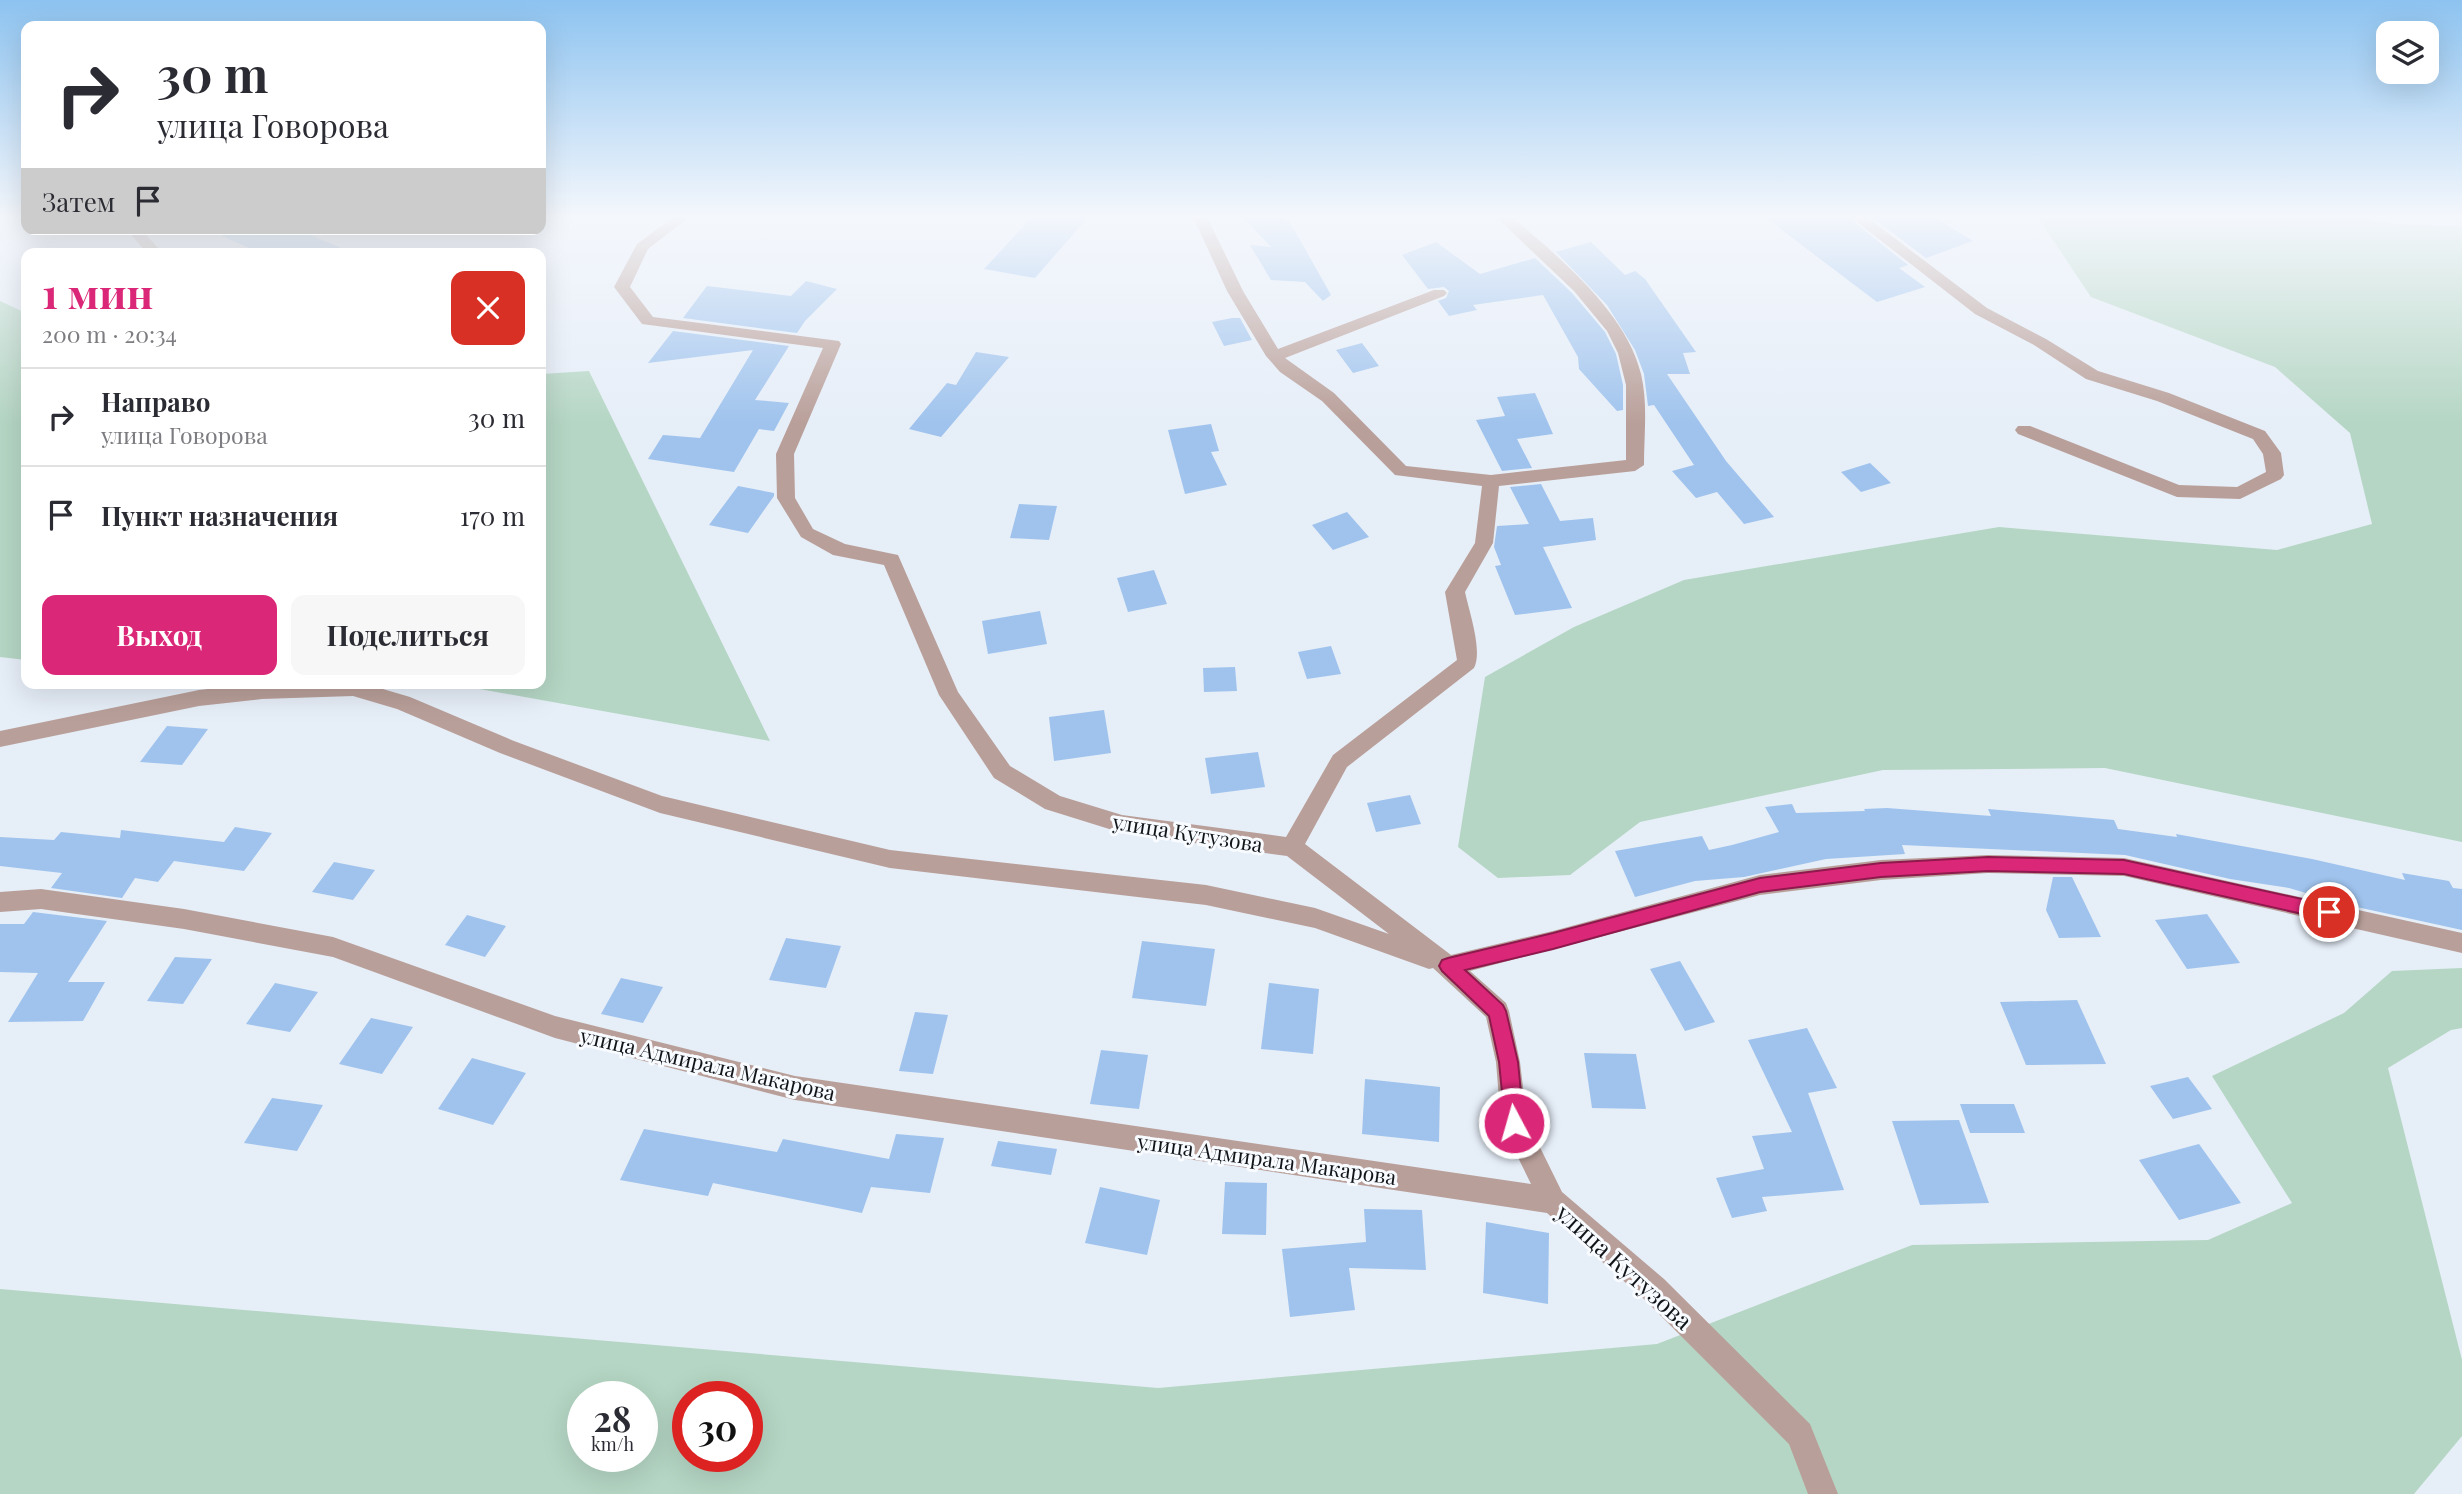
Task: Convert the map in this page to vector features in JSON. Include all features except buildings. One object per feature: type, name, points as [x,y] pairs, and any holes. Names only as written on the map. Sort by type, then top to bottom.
[{"type":"street","name":"улица Кутузова","points":[[623,285],[622,287],[648,321],[833,344],[785,454],[786,498],[807,533],[840,550],[891,561],[949,695],[1002,772],[1053,803],[1122,824],[1292,848],[1448,966],[1497,1011],[1508,1062],[1514,1123],[1553,1201],[1654,1289],[1800,1434],[1822,1494]]},
{"type":"street","points":[[1232,285],[1274,356],[1286,368],[1328,397],[1401,471],[1491,481],[1635,466],[1633,374],[1622,340],[1576,285]]},
{"type":"street","points":[[1947,285],[1981,311],[2040,342],[2092,375],[2162,397],[2259,435],[2272,453],[2274,475],[2240,493],[2177,491],[2024,430]]},
{"type":"street","points":[[1274,356],[1439,293]]},
{"type":"street","name":"улица Кутузова","points":[[1292,848],[1340,761],[1467,663],[1468,652],[1455,592],[1484,543],[1491,481]]},
{"type":"street","points":[[0,739],[199,698],[262,691],[323,689]]},
{"type":"street","points":[[356,689],[403,703],[507,747],[660,804],[890,859],[1206,895],[1315,918],[1448,966],[1553,941],[1760,885],[1881,870],[1988,864],[2124,867],[2462,943]]},
{"type":"street","name":"улица Адмирала Макарова","points":[[0,902],[41,899],[184,919],[332,947],[555,1027],[795,1088],[1553,1201]]},
{"type":"green space","points":[[2083,285],[2462,285],[2462,842],[2105,768],[1883,770],[1640,822],[1570,875],[1498,878],[1458,847],[1485,677],[1574,627],[1684,580],[1999,527],[2277,550],[2372,524],[2350,433],[2275,367],[2091,297]]},
{"type":"green space","points":[[0,301],[21,311],[21,659],[0,657]]},
{"type":"green space","points":[[589,371],[770,741],[480,689],[546,689],[546,374]]},
{"type":"green space","points":[[2462,968],[2462,1028],[2451,1030],[2388,1068],[2462,1360],[2462,1436],[2414,1494],[0,1494],[0,1289],[1158,1388],[1657,1344],[1912,1245],[2208,1240],[2292,1203],[2212,1076],[2344,1013],[2392,971]]},
{"type":"route","points":[[1514,1123],[1508,1062],[1497,1011],[1448,966],[1553,941],[1760,885],[1881,870],[1988,864],[2124,867],[2329,912]]}]
